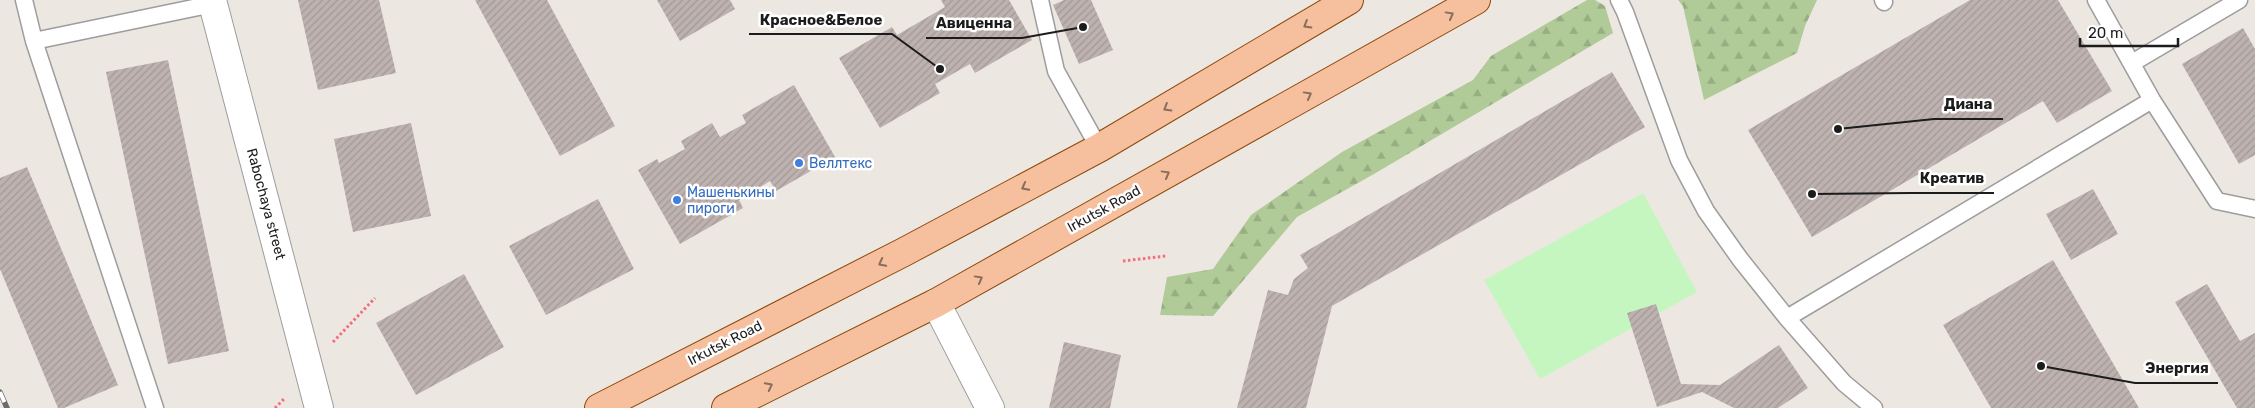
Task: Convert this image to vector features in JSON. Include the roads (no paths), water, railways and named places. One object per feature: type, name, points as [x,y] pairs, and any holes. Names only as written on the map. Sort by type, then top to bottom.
[{"type":"main road","name":"Irkutsk Road","points":[[599,408],[904,252],[1099,148],[1349,0]]},
{"type":"main road","name":"Irkutsk Road","points":[[726,408],[936,303],[1476,0]]},
{"type":"street","name":"Rabochaya street","points":[[213,2],[319,408]]},
{"type":"street","points":[[936,303],[990,408]]},
{"type":"lane","points":[[24,0],[34,41],[155,408]]},
{"type":"lane","points":[[1040,0],[1056,71],[1099,148]]},
{"type":"lane","points":[[1619,0],[1679,160],[1706,210],[1740,259],[1787,318],[1844,383],[1874,408]]},
{"type":"lane","points":[[2096,0],[2152,100],[2217,201],[2255,208]]},
{"type":"lane","points":[[2132,63],[2239,0]]},
{"type":"lane","points":[[34,41],[213,2]]},
{"type":"lane","points":[[1787,318],[2152,100]]},
{"type":"railway","points":[[0,392],[7,408]]},
{"type":"place","name":"Авиценна","points":[[1083,27]]},
{"type":"place","name":"Красное&Белое","points":[[940,69]]},
{"type":"place","name":"Диана","points":[[1838,129]]},
{"type":"place","name":"Веллтекс","points":[[799,163]]},
{"type":"place","name":"Креатив","points":[[1812,194]]},
{"type":"place","name":"Машенькины пироги","points":[[677,200]]},
{"type":"place","name":"Энергия","points":[[2041,366]]}]
